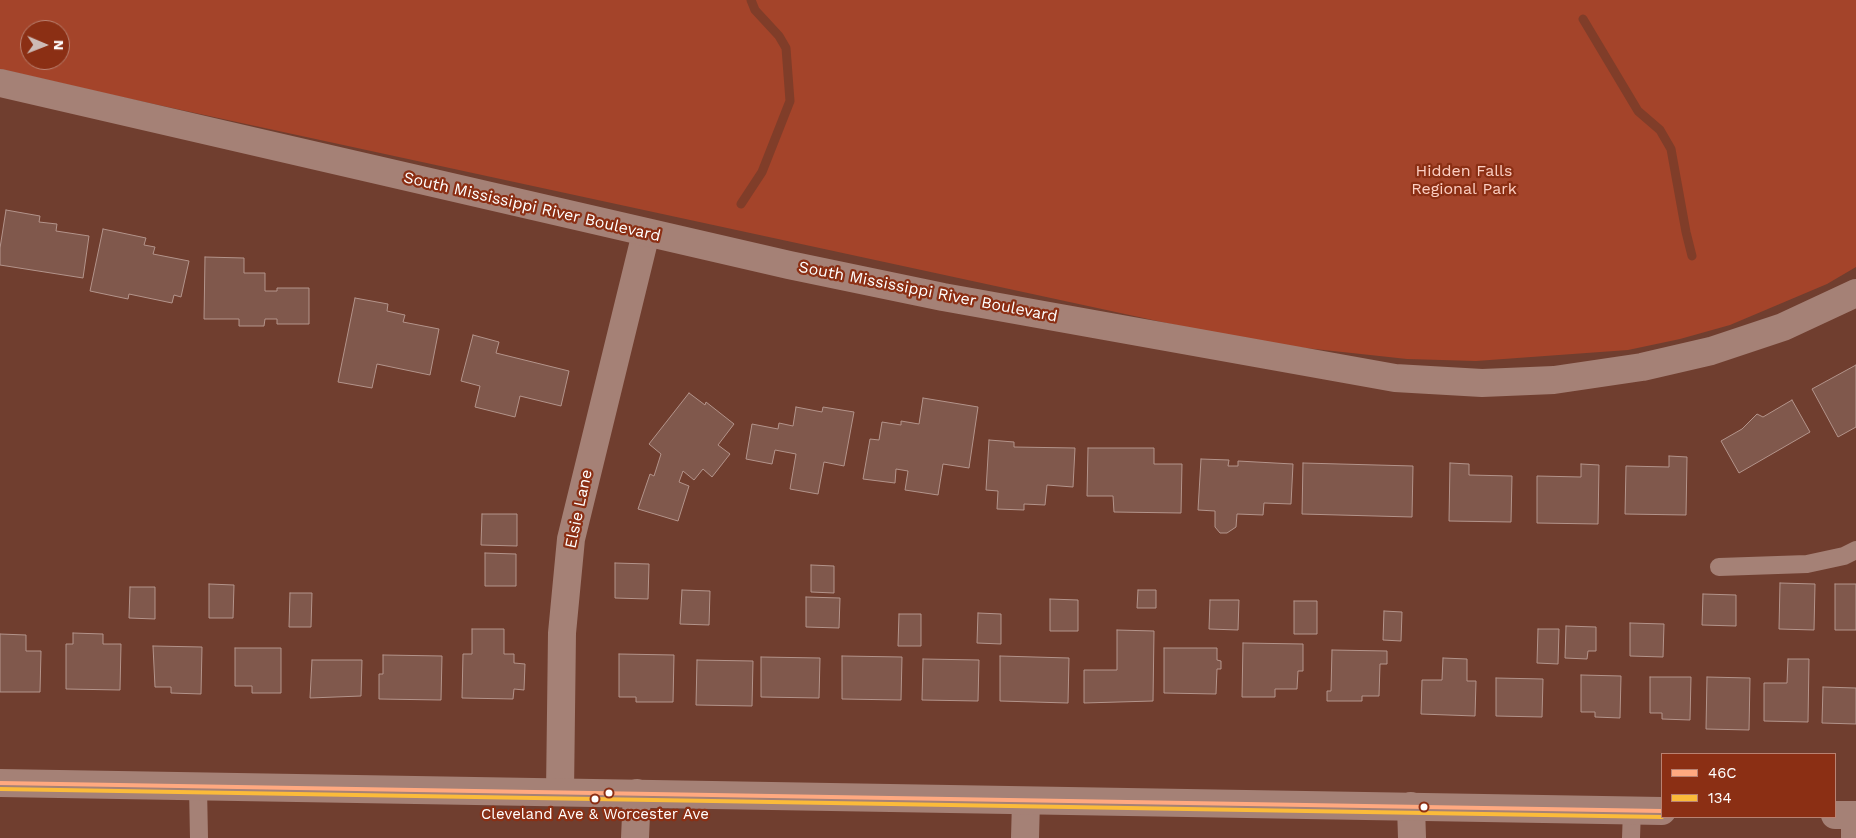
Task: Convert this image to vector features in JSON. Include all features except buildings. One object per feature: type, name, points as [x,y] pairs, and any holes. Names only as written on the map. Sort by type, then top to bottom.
[{"type":"street","name":"South Mississippi River Boulevard","points":[[0,83],[646,233],[943,297],[1395,378],[1482,383],[1554,380],[1642,367],[1711,351],[1783,327],[1856,293]]},
{"type":"street","name":"Elsie Lane","points":[[560,792],[562,633],[571,539],[646,233]]},
{"type":"street","points":[[0,783],[1661,811]]},
{"type":"street","points":[[635,838],[637,794]]},
{"type":"street","points":[[1025,838],[1026,801]]},
{"type":"street","points":[[1411,806],[1412,838]]},
{"type":"lane","points":[[1719,567],[1806,564],[1844,556],[1856,550]]},
{"type":"lane","points":[[198,786],[199,838]]},
{"type":"lane","points":[[1631,838],[1632,810]]},
{"type":"green space","name":"Hidden Falls Regional Park","points":[[0,0],[1856,0],[1856,267],[1827,284],[1730,325],[1680,339],[1628,350],[1476,361],[1407,359],[1259,343],[112,95],[0,69]]},
{"type":"waterway","points":[[741,204],[762,172],[790,101],[786,48],[779,36],[755,10],[751,0]]},
{"type":"waterway","points":[[1583,19],[1638,111],[1660,130],[1671,149],[1692,256]]},
{"type":"transit line","name":"46C","points":[[0,783],[1661,811]]},
{"type":"transit line","name":"134","points":[[0,789],[1661,817]]},
{"type":"place","name":"Cleveland Ave & Worcester Ave","points":[[595,799]]}]
